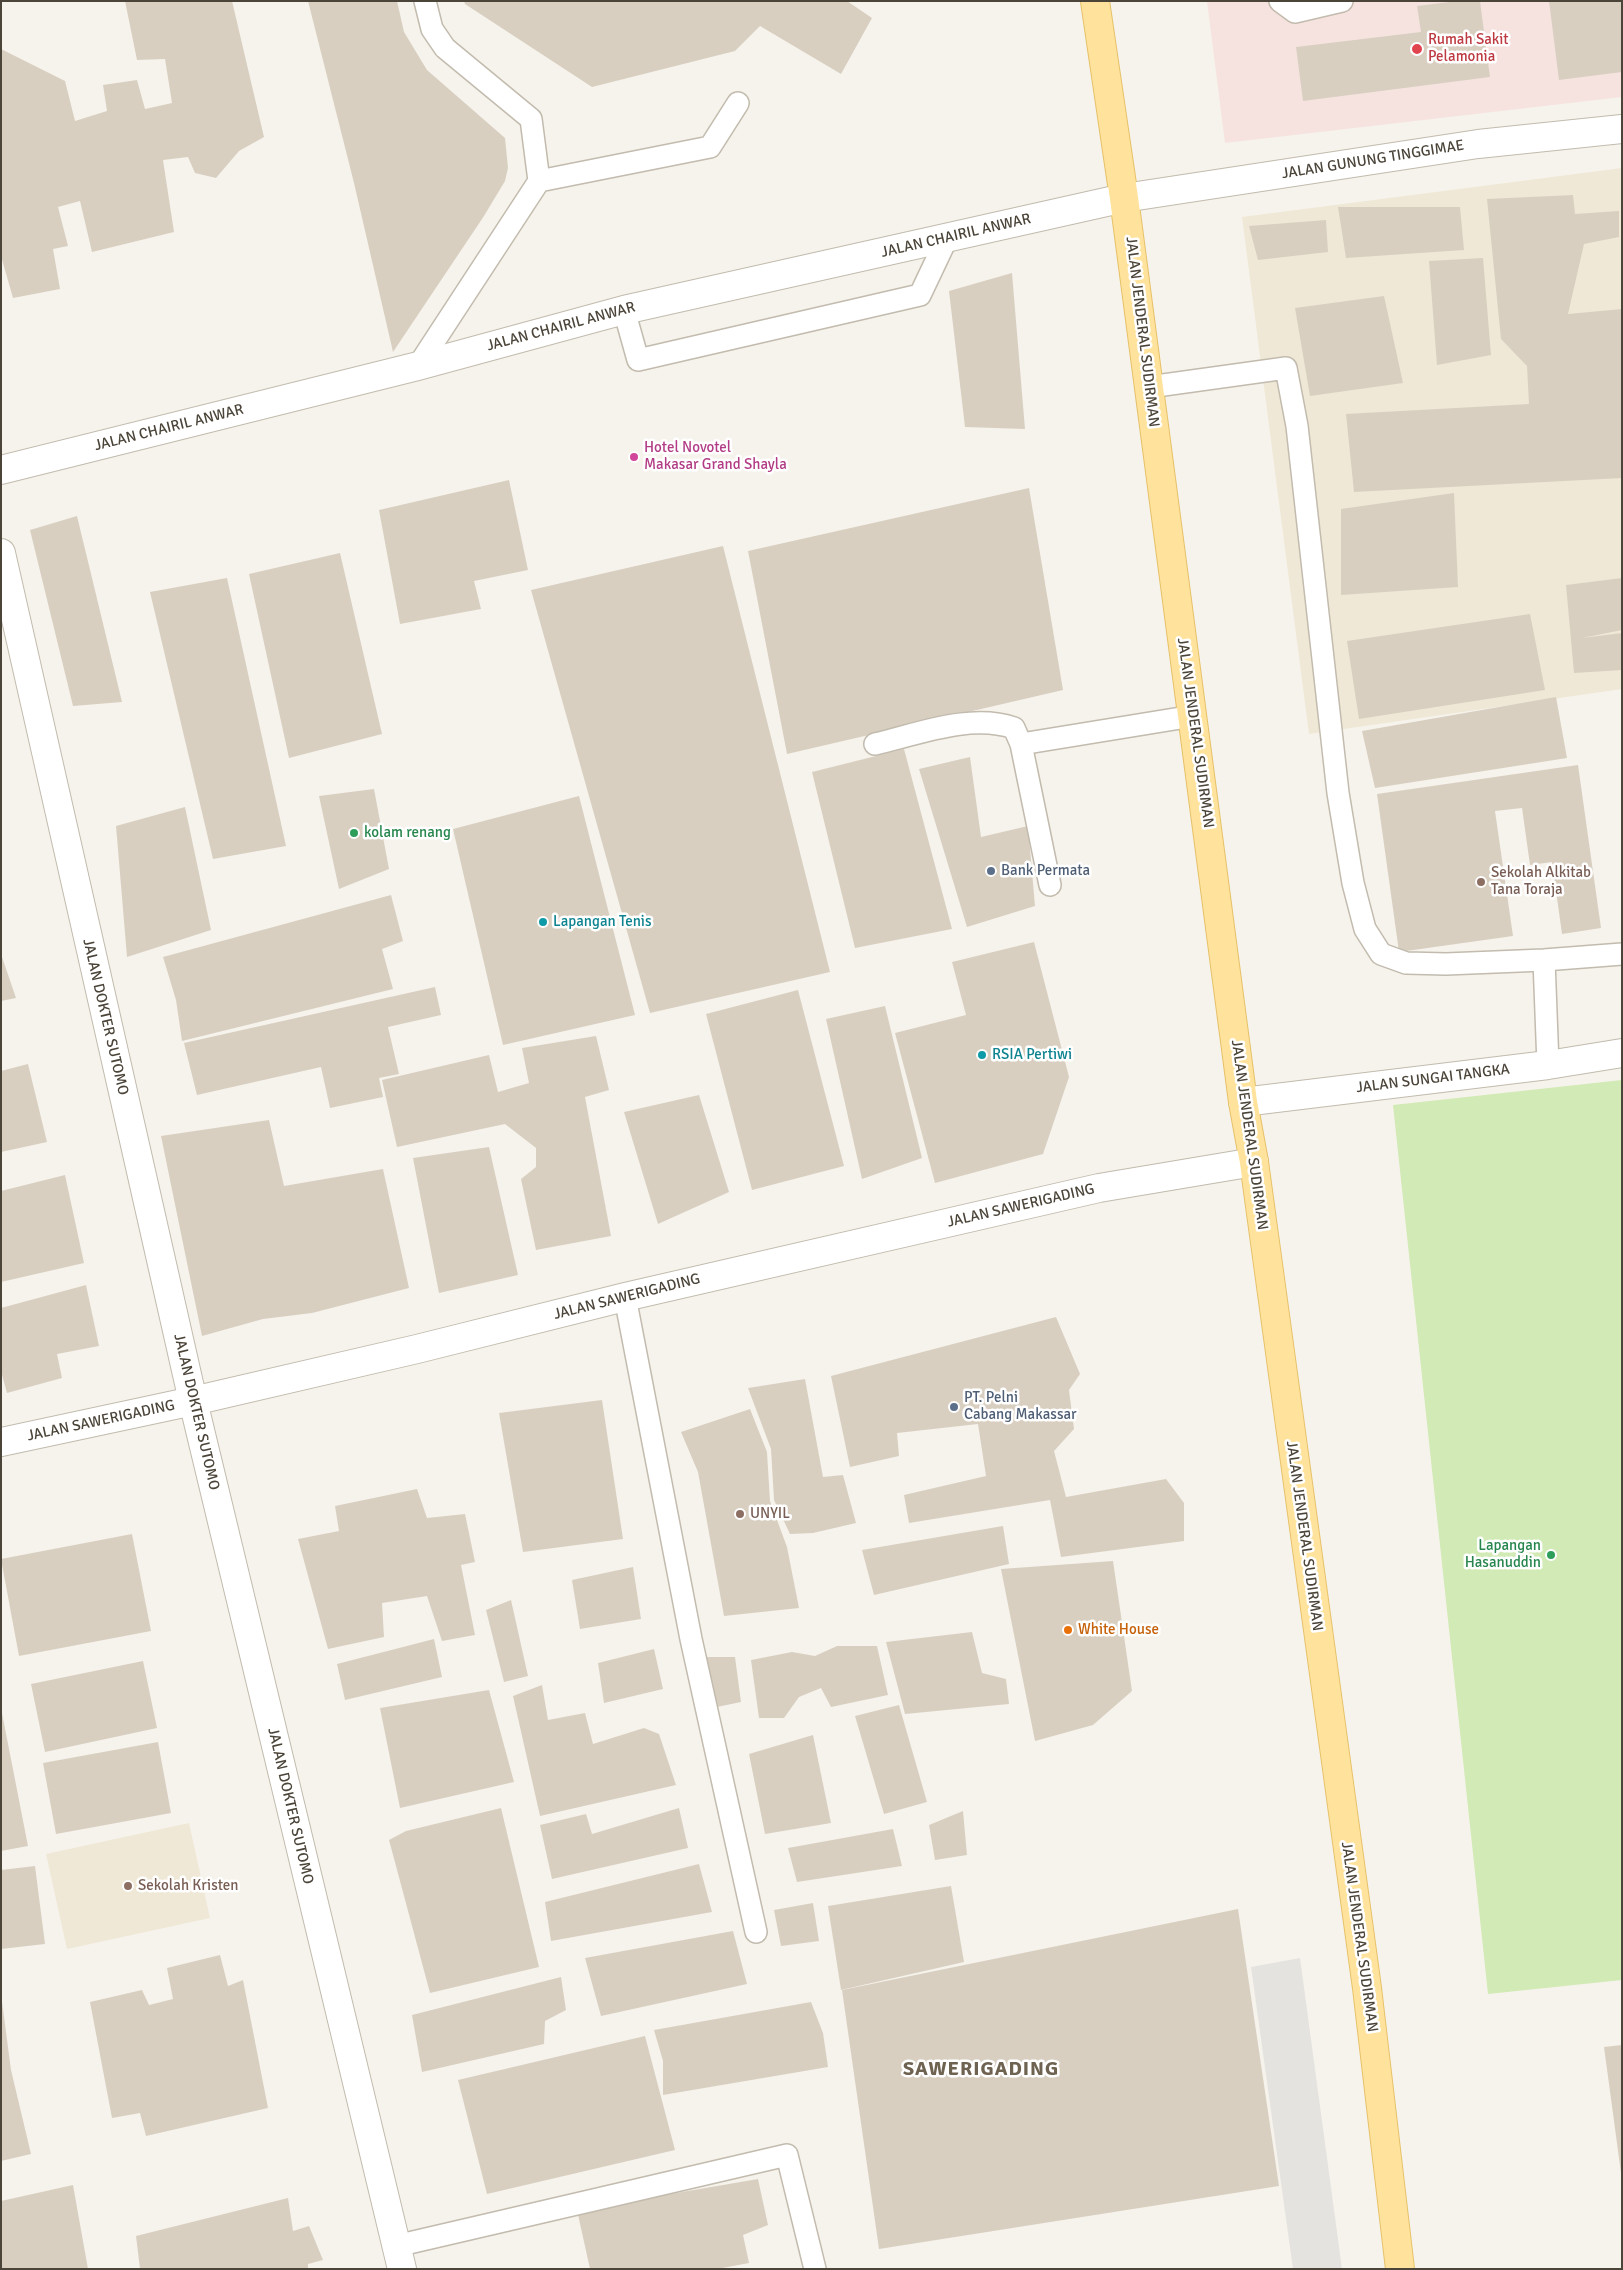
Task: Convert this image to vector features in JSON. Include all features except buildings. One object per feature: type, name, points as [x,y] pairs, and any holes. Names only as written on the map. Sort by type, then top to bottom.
[{"type":"main road","name":"JALAN JENDERAL SUDIRMAN","points":[[1095,1],[1124,198],[1194,716],[1243,1102],[1254,1162],[1366,1988],[1400,2269]]},
{"type":"street","name":"JALAN GUNUNG TINGGIMAE","points":[[1124,198],[1478,144],[1622,129]]},
{"type":"street","name":"JALAN CHAIRIL ANWAR","points":[[1,470],[418,366],[624,310],[1124,198]]},
{"type":"street","name":"JALAN DOKTER SUTOMO","points":[[1,552],[193,1401],[399,2257]]},
{"type":"street","name":"JALAN SUNGAI TANGKA","points":[[1243,1102],[1548,1065],[1622,1053]]},
{"type":"street","name":"JALAN SAWERIGADING","points":[[1,1442],[193,1401],[417,1349],[625,1297],[1099,1188],[1254,1162]]},
{"type":"lane","points":[[418,366],[538,181],[531,119],[446,48],[432,29],[425,1]]},
{"type":"lane","points":[[1280,1],[1295,12],[1342,1]]},
{"type":"lane","points":[[538,181],[710,147],[738,104]]},
{"type":"lane","points":[[624,310],[638,360],[920,295],[948,238]]},
{"type":"lane","points":[[1149,387],[1286,368],[1297,426],[1338,793],[1351,874],[1365,929],[1381,954],[1406,963],[1446,964],[1544,960],[1622,954]]},
{"type":"lane","points":[[1021,744],[1194,716]]},
{"type":"lane","points":[[875,744],[965,724],[1002,724],[1014,728],[1021,744],[1050,885]]},
{"type":"lane","points":[[1544,960],[1548,1065]]},
{"type":"lane","points":[[625,1297],[692,1639],[756,1932]]},
{"type":"lane","points":[[399,2257],[787,2155],[815,2269]]},
{"type":"shaded area","name":"Rumah Sakit Pelamonia","points":[[1207,1],[1622,1],[1622,97],[1225,143]]},
{"type":"shaded area","points":[[1622,168],[1622,689],[1309,734],[1242,217]]},
{"type":"shaded area","name":"Sekolah Kristen","points":[[189,1823],[210,1918],[67,1949],[46,1854]]},
{"type":"shaded area","points":[[1300,1958],[1342,2269],[1293,2269],[1251,1967]]},
{"type":"green space","name":"Lapangan Hasanuddin","points":[[1622,1080],[1622,1980],[1488,1994],[1393,1105]]},
{"type":"place","name":"Rumah Sakit Pelamonia","points":[[1417,49]]},
{"type":"place","name":"Hotel Novotel Makasar Grand Shayla","points":[[634,457]]},
{"type":"place","name":"kolam renang","points":[[354,833]]},
{"type":"place","name":"Bank Permata","points":[[991,871]]},
{"type":"place","name":"Sekolah Alkitab Tana Toraja","points":[[1481,882]]},
{"type":"place","name":"Lapangan Tenis","points":[[543,922]]},
{"type":"place","name":"RSIA Pertiwi","points":[[982,1055]]},
{"type":"place","name":"PT. Pelni Cabang Makassar","points":[[954,1407]]},
{"type":"place","name":"UNYIL","points":[[740,1514]]},
{"type":"place","name":"Lapangan Hasanuddin","points":[[1551,1555]]},
{"type":"place","name":"White House","points":[[1068,1630]]},
{"type":"place","name":"Sekolah Kristen","points":[[128,1886]]},
{"type":"district","name":"SAWERIGADING","points":[[981,2070]]}]
